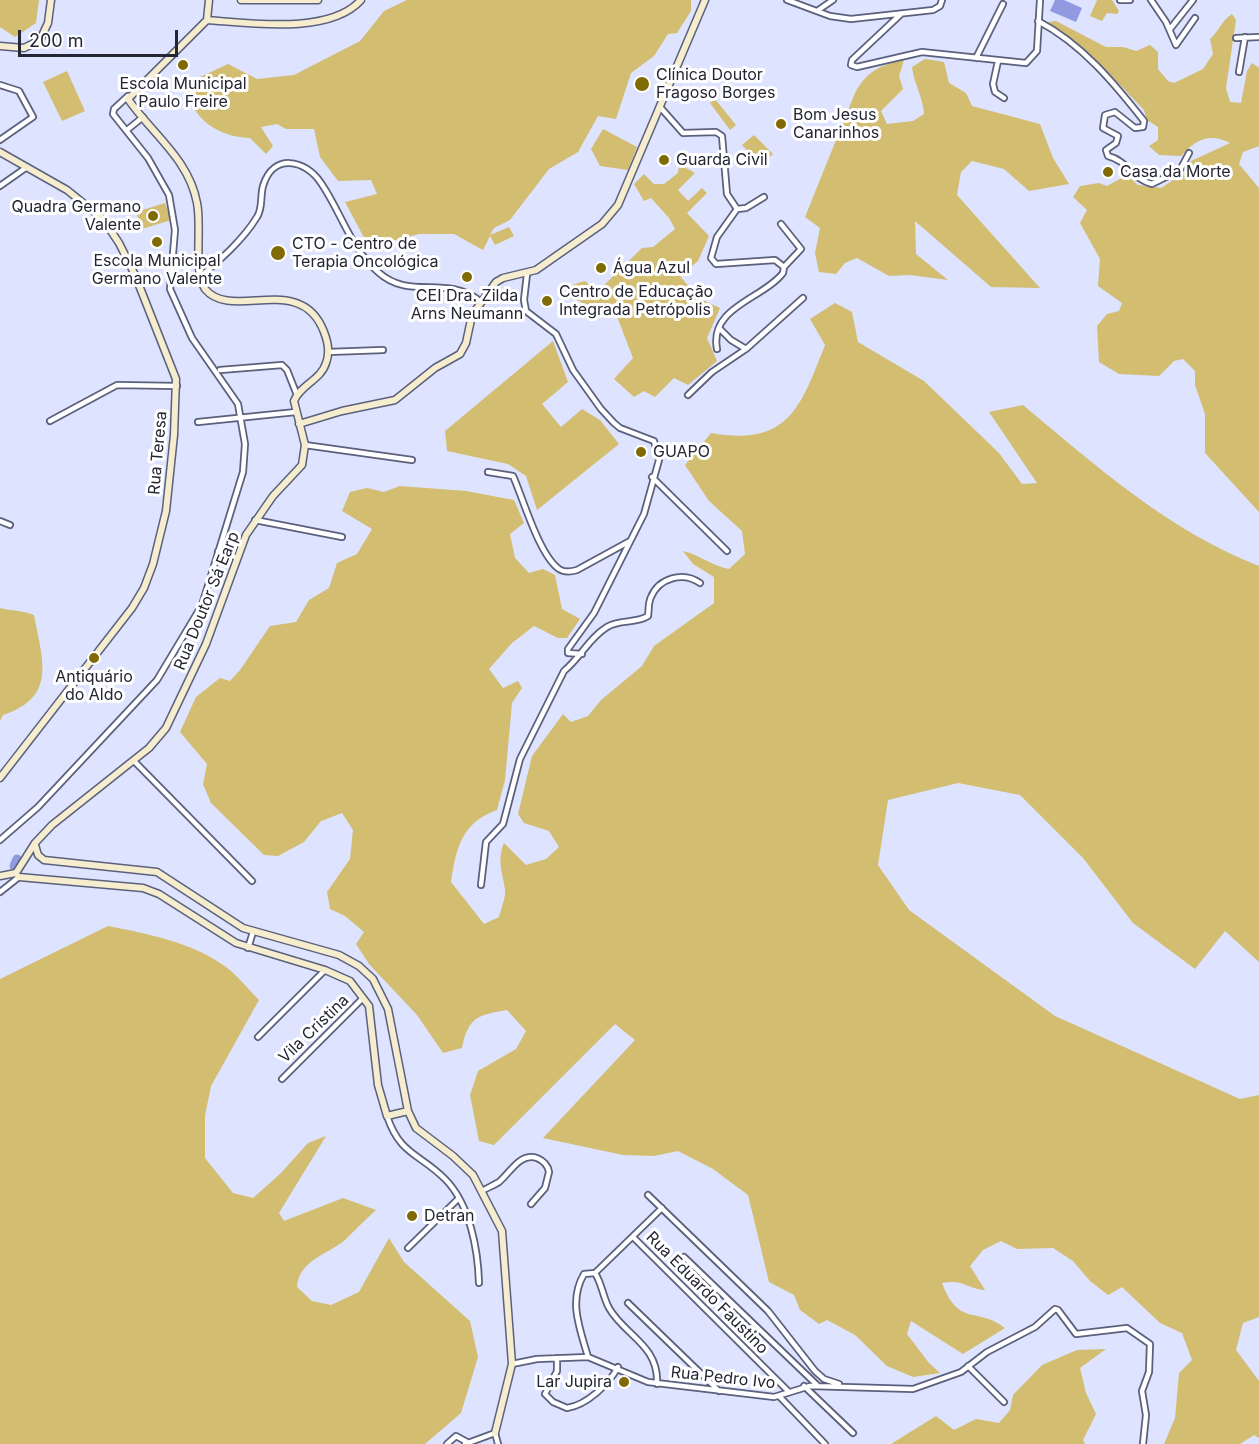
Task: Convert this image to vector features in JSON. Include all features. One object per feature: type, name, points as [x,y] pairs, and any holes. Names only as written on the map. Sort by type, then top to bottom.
[{"type":"main road","points":[[0,46],[24,48],[40,40],[48,23],[51,0]]},
{"type":"main road","points":[[209,0],[207,20],[126,97],[181,163],[190,179],[198,204],[200,278],[204,287],[221,300],[272,299],[288,302],[310,310],[322,328],[328,352],[322,373],[297,394],[294,400],[305,445]]},
{"type":"main road","points":[[240,0],[318,0]]},
{"type":"main road","points":[[207,20],[265,24],[330,20],[349,12],[361,0]]},
{"type":"main road","points":[[299,424],[342,411],[395,400],[435,368],[460,354],[466,343],[472,315],[480,301],[503,278],[527,274],[602,224],[614,212],[705,0]]},
{"type":"main road","name":"Rua Teresa","points":[[0,152],[89,206],[119,243],[135,275],[177,386],[166,511],[144,588],[132,608],[0,778]]},
{"type":"main road","name":"Rua Doutor Sá Earp","points":[[17,875],[26,857],[52,825],[134,761],[158,739],[166,728],[206,644],[238,558],[255,520],[302,465],[305,445]]},
{"type":"main road","points":[[36,843],[35,850],[44,860]]},
{"type":"main road","points":[[26,857],[158,872],[236,924],[253,932],[339,955],[359,966],[373,980],[388,1009],[408,1111],[416,1128],[461,1163],[482,1191],[499,1222],[504,1240],[512,1364],[495,1433]]},
{"type":"main road","points":[[0,876],[17,875],[143,888],[159,894],[221,934],[248,948],[325,970],[350,981],[369,1006],[378,1085],[387,1116],[408,1111]]},
{"type":"street","points":[[787,0],[816,11],[851,19],[933,10],[940,6],[942,0]]},
{"type":"street","points":[[816,11],[834,0]]},
{"type":"street","points":[[901,14],[852,60],[851,65],[861,66],[922,52],[1020,64],[1031,60],[1037,51],[1040,0]]},
{"type":"street","points":[[1120,0],[1130,0]]},
{"type":"street","points":[[1151,0],[1170,29],[1174,41],[1178,44],[1195,18]]},
{"type":"street","points":[[1170,29],[1193,0]]},
{"type":"street","points":[[976,57],[1003,4]]},
{"type":"street","points":[[1038,21],[1052,28],[1110,78],[1144,121],[1143,126],[1130,126],[1115,112],[1107,113],[1102,120],[1103,128],[1118,136],[1118,141],[1105,153],[1125,162],[1140,180],[1152,184],[1180,170],[1189,153]]},
{"type":"street","points":[[1236,38],[1259,37]]},
{"type":"street","points":[[1239,72],[1245,38]]},
{"type":"street","points":[[998,61],[993,84],[995,92],[1004,98]]},
{"type":"street","points":[[0,84],[19,91],[33,117],[0,140]]},
{"type":"street","points":[[0,840],[38,807],[156,680],[202,605],[243,472],[245,444],[242,418],[231,390],[192,338],[173,299],[169,281],[175,230],[173,205],[160,177],[115,116],[114,109],[126,97]]},
{"type":"street","points":[[660,107],[683,133],[716,132],[722,136],[727,194],[737,209]]},
{"type":"street","points":[[127,130],[143,117]]},
{"type":"street","points":[[200,278],[234,246],[258,216],[263,185],[269,174],[285,164],[296,163],[315,175],[355,243],[379,274],[403,286],[456,288],[468,292],[480,301]]},
{"type":"street","points":[[0,186],[27,167]]},
{"type":"street","points":[[764,197],[746,208],[737,209],[717,237],[712,249],[713,261],[726,265],[775,260],[784,267]]},
{"type":"street","points":[[717,349],[719,328],[734,309],[779,279],[784,267],[801,249],[782,224]]},
{"type":"street","points":[[527,274],[524,300],[526,311],[556,334],[570,364],[601,410],[620,428],[654,441],[659,460],[652,477],[644,514],[594,613],[568,649],[571,655],[582,654]]},
{"type":"street","points":[[688,395],[712,372],[746,349],[803,298]]},
{"type":"street","points":[[719,328],[738,346],[746,349]]},
{"type":"street","points":[[328,352],[383,350]]},
{"type":"street","points":[[220,370],[282,365],[297,394]]},
{"type":"street","points":[[50,421],[117,385],[177,386]]},
{"type":"street","points":[[198,422],[296,412]]},
{"type":"street","points":[[305,445],[412,460]]},
{"type":"street","points":[[488,472],[513,476],[538,537],[558,569],[569,572],[577,570],[630,541]]},
{"type":"street","points":[[652,477],[727,551]]},
{"type":"street","points":[[255,520],[342,537]]},
{"type":"street","points":[[0,521],[10,525]]},
{"type":"street","points":[[218,551],[238,558]]},
{"type":"street","points":[[481,885],[484,846],[487,838],[504,824],[520,759],[564,671],[582,654],[597,633],[609,626],[648,616],[651,595],[662,585],[680,576],[692,578],[700,583]]},
{"type":"street","points":[[134,761],[252,880]]},
{"type":"street","points":[[0,892],[17,875]]},
{"type":"street","points":[[248,948],[253,932]]},
{"type":"street","points":[[258,1037],[325,970]]},
{"type":"street","name":"Vila Cristina","points":[[282,1079],[363,998]]},
{"type":"street","points":[[387,1116],[398,1142],[447,1181],[458,1199],[473,1232],[478,1254],[479,1283]]},
{"type":"street","points":[[482,1191],[498,1182],[519,1161],[527,1157],[536,1158],[544,1162],[549,1172],[545,1188],[531,1204]]},
{"type":"street","points":[[648,1196],[768,1311],[815,1371],[830,1381],[850,1386]]},
{"type":"street","points":[[408,1248],[458,1199]]},
{"type":"street","points":[[588,1357],[575,1308],[576,1296],[584,1274],[595,1273],[662,1208]]},
{"type":"street","name":"Rua Eduardo Faustino","points":[[633,1237],[789,1392]]},
{"type":"street","points":[[684,1257],[818,1386]]},
{"type":"street","points":[[595,1273],[609,1307],[651,1354],[656,1367],[657,1384]]},
{"type":"street","points":[[628,1303],[719,1391]]},
{"type":"street","name":"Rua Pedro Ivo","points":[[512,1364],[557,1358],[588,1357],[657,1384],[780,1397],[804,1386],[913,1389],[961,1372],[987,1352],[1035,1327],[1055,1310],[1062,1314],[1076,1334],[1127,1328],[1147,1339],[1151,1350],[1149,1372],[1142,1390],[1146,1415],[1143,1444]]},
{"type":"street","points":[[557,1358],[557,1371],[544,1394],[553,1402],[567,1408],[579,1403],[604,1385],[618,1367]]},
{"type":"street","points":[[968,1366],[1004,1402]]},
{"type":"street","points":[[804,1386],[853,1433]]},
{"type":"street","points":[[780,1397],[825,1444]]},
{"type":"street","points":[[447,1444],[456,1436],[466,1443],[495,1433],[498,1444]]},
{"type":"shaded area","points":[[0,0],[39,0],[36,23],[15,37],[0,27]]},
{"type":"shaded area","points":[[407,0],[691,0],[691,11],[677,33],[668,34],[654,56],[631,73],[616,119],[598,116],[578,152],[549,169],[510,220],[494,228],[490,235],[509,227],[514,236],[495,245],[490,236],[483,250],[454,234],[419,234],[369,247],[345,202],[377,194],[371,180],[338,181],[320,157],[314,129],[286,129],[277,124],[261,127],[273,146],[266,154],[250,138],[227,134],[208,124],[194,108],[186,87],[198,78],[228,64],[257,79],[294,75],[360,41],[384,11]]},
{"type":"shaded area","points":[[1097,0],[1112,0],[1119,11],[1117,14],[1107,13],[1102,21],[1090,16]]},
{"type":"shaded area","points":[[1232,14],[1236,20],[1226,88],[1230,102],[1241,103],[1247,71],[1252,63],[1259,68],[1259,146],[1243,152],[1239,164],[1259,188],[1259,512],[1205,453],[1205,414],[1195,385],[1195,371],[1183,359],[1174,361],[1159,376],[1119,374],[1099,362],[1097,326],[1107,314],[1119,311],[1122,303],[1098,286],[1100,259],[1080,223],[1087,210],[1073,197],[1080,186],[1099,183],[1107,186],[1127,175],[1138,185],[1161,188],[1184,173],[1191,161],[1230,143],[1215,138],[1203,139],[1181,156],[1159,155],[1149,146],[1158,140],[1158,127],[1147,120],[1144,110],[1098,62],[1048,22],[1056,21],[1106,47],[1123,47],[1136,51],[1150,45],[1158,52],[1158,69],[1168,81],[1174,83],[1203,69],[1213,54],[1210,39]]},
{"type":"shaded area","points":[[925,59],[944,62],[949,83],[966,93],[972,106],[1040,124],[1053,158],[1069,184],[1029,191],[1004,169],[972,161],[961,172],[957,195],[1040,288],[991,287],[915,221],[916,254],[948,280],[910,275],[889,276],[857,258],[845,263],[836,274],[819,272],[815,253],[820,228],[805,217],[855,93],[869,74],[888,64],[904,60],[899,76],[903,89],[881,111],[887,124],[913,121],[924,114],[912,67]]},
{"type":"shaded area","points":[[67,71],[85,111],[62,121],[43,82]]},
{"type":"shaded area","points":[[715,99],[736,125],[730,130],[710,103]]},
{"type":"shaded area","points":[[603,129],[637,147],[628,170],[600,166],[591,149]]},
{"type":"shaded area","points":[[754,135],[773,154],[761,165],[742,145]]},
{"type":"shaded area","points":[[679,164],[695,173],[678,190],[688,201],[702,188],[707,193],[687,213],[709,236],[698,261],[680,276],[698,298],[720,308],[707,338],[717,361],[688,385],[674,378],[655,397],[644,391],[634,397],[614,379],[633,358],[616,314],[597,317],[580,301],[567,298],[565,287],[585,281],[598,291],[642,248],[653,247],[675,229],[669,218],[651,198],[644,201],[634,184],[644,174],[654,184],[664,184],[678,173]]},
{"type":"shaded area","name":"Quadra Germano Valente","points":[[165,203],[171,220],[142,229],[136,212]]},
{"type":"shaded area","points":[[835,303],[852,312],[858,342],[924,381],[999,453],[1022,484],[1037,483],[989,412],[1023,405],[1106,474],[1164,516],[1226,552],[1259,566],[1259,962],[1225,931],[1195,969],[1133,923],[1083,858],[1020,795],[958,783],[888,800],[878,865],[909,910],[1055,1016],[1240,1099],[1259,1095],[1259,1317],[1243,1323],[1236,1350],[1259,1381],[1259,1438],[1254,1435],[1240,1444],[1164,1444],[1175,1418],[1179,1373],[1192,1360],[1182,1333],[1160,1323],[1122,1287],[1108,1295],[1090,1281],[1073,1261],[1053,1248],[1017,1249],[1001,1241],[983,1250],[970,1266],[985,1290],[955,1282],[942,1283],[948,1297],[962,1311],[986,1318],[1005,1328],[963,1354],[911,1321],[907,1334],[929,1363],[940,1373],[913,1377],[887,1366],[855,1335],[827,1320],[819,1324],[800,1310],[794,1295],[769,1282],[748,1195],[713,1169],[678,1151],[654,1156],[623,1155],[543,1138],[635,1040],[615,1024],[494,1145],[479,1141],[470,1095],[478,1071],[516,1049],[526,1031],[507,1010],[489,1014],[476,1019],[471,1024],[462,1048],[443,1053],[417,1015],[369,964],[356,944],[364,932],[345,916],[330,909],[327,892],[350,859],[353,830],[342,813],[321,821],[304,842],[278,856],[264,855],[211,803],[203,784],[207,764],[180,732],[196,697],[220,678],[230,681],[270,626],[296,622],[309,600],[329,588],[337,563],[357,554],[372,529],[342,511],[350,492],[367,488],[384,492],[400,486],[466,491],[514,500],[524,523],[510,534],[515,558],[529,573],[543,569],[555,575],[562,609],[580,619],[567,638],[558,638],[534,626],[512,643],[489,669],[503,688],[518,681],[522,688],[512,703],[505,780],[497,810],[485,815],[468,829],[455,858],[451,882],[484,924],[499,917],[505,892],[500,860],[504,843],[526,865],[546,859],[559,847],[549,831],[524,823],[518,814],[532,756],[563,714],[571,722],[588,716],[601,700],[642,666],[654,646],[714,603],[714,577],[693,564],[683,551],[729,569],[745,554],[742,531],[709,501],[685,465],[711,433],[737,436],[758,434],[775,427],[788,417],[808,386],[825,345],[810,319]]},
{"type":"shaded area","points":[[553,341],[568,382],[542,404],[561,427],[582,409],[600,420],[619,444],[537,510],[526,476],[508,464],[447,451],[445,431]]},
{"type":"shaded area","points":[[0,608],[34,615],[42,661],[42,675],[39,687],[32,698],[3,715],[0,721]]},
{"type":"shaded area","points":[[108,926],[169,940],[199,951],[213,958],[239,978],[259,1000],[211,1086],[205,1116],[205,1158],[233,1193],[253,1198],[280,1174],[308,1143],[326,1136],[279,1213],[284,1221],[343,1198],[376,1210],[345,1240],[308,1264],[299,1278],[297,1287],[312,1301],[331,1305],[359,1292],[389,1238],[404,1262],[470,1321],[478,1357],[461,1413],[425,1444],[0,1444],[0,979]]},
{"type":"shaded area","points":[[1106,1349],[1080,1368],[1086,1393],[1096,1414],[1083,1440],[1085,1444],[891,1444],[936,1416],[954,1430],[976,1419],[999,1423],[1010,1410],[1013,1395],[1042,1365],[1077,1350]]},
{"type":"water","points":[[1055,0],[1064,0],[1082,8],[1076,22],[1050,11]]},
{"type":"waterway","points":[[14,866],[17,859]]},
{"type":"place","name":"Escola Municipal Paulo Freire","points":[[183,65]]},
{"type":"place","name":"Clínica Doutor Fragoso Borges","points":[[642,84]]},
{"type":"place","name":"Bom Jesus Canarinhos","points":[[781,124]]},
{"type":"place","name":"Guarda Civil","points":[[664,160]]},
{"type":"place","name":"Casa da Morte","points":[[1108,172]]},
{"type":"place","name":"Quadra Germano Valente","points":[[153,216]]},
{"type":"place","name":"Escola Municipal Germano Valente","points":[[157,242]]},
{"type":"place","name":"CTO - Centro de Terapia Oncológica","points":[[278,253]]},
{"type":"place","name":"Água Azul","points":[[601,268]]},
{"type":"place","name":"CEI Dra. Zilda Arns Neumann","points":[[467,277]]},
{"type":"place","name":"Centro de Educação Integrada Petrópolis","points":[[547,301]]},
{"type":"place","name":"GUAPO","points":[[641,452]]},
{"type":"place","name":"Antiquário do Aldo","points":[[94,658]]},
{"type":"place","name":"Detran","points":[[412,1216]]},
{"type":"place","name":"Lar Jupira","points":[[624,1382]]}]
